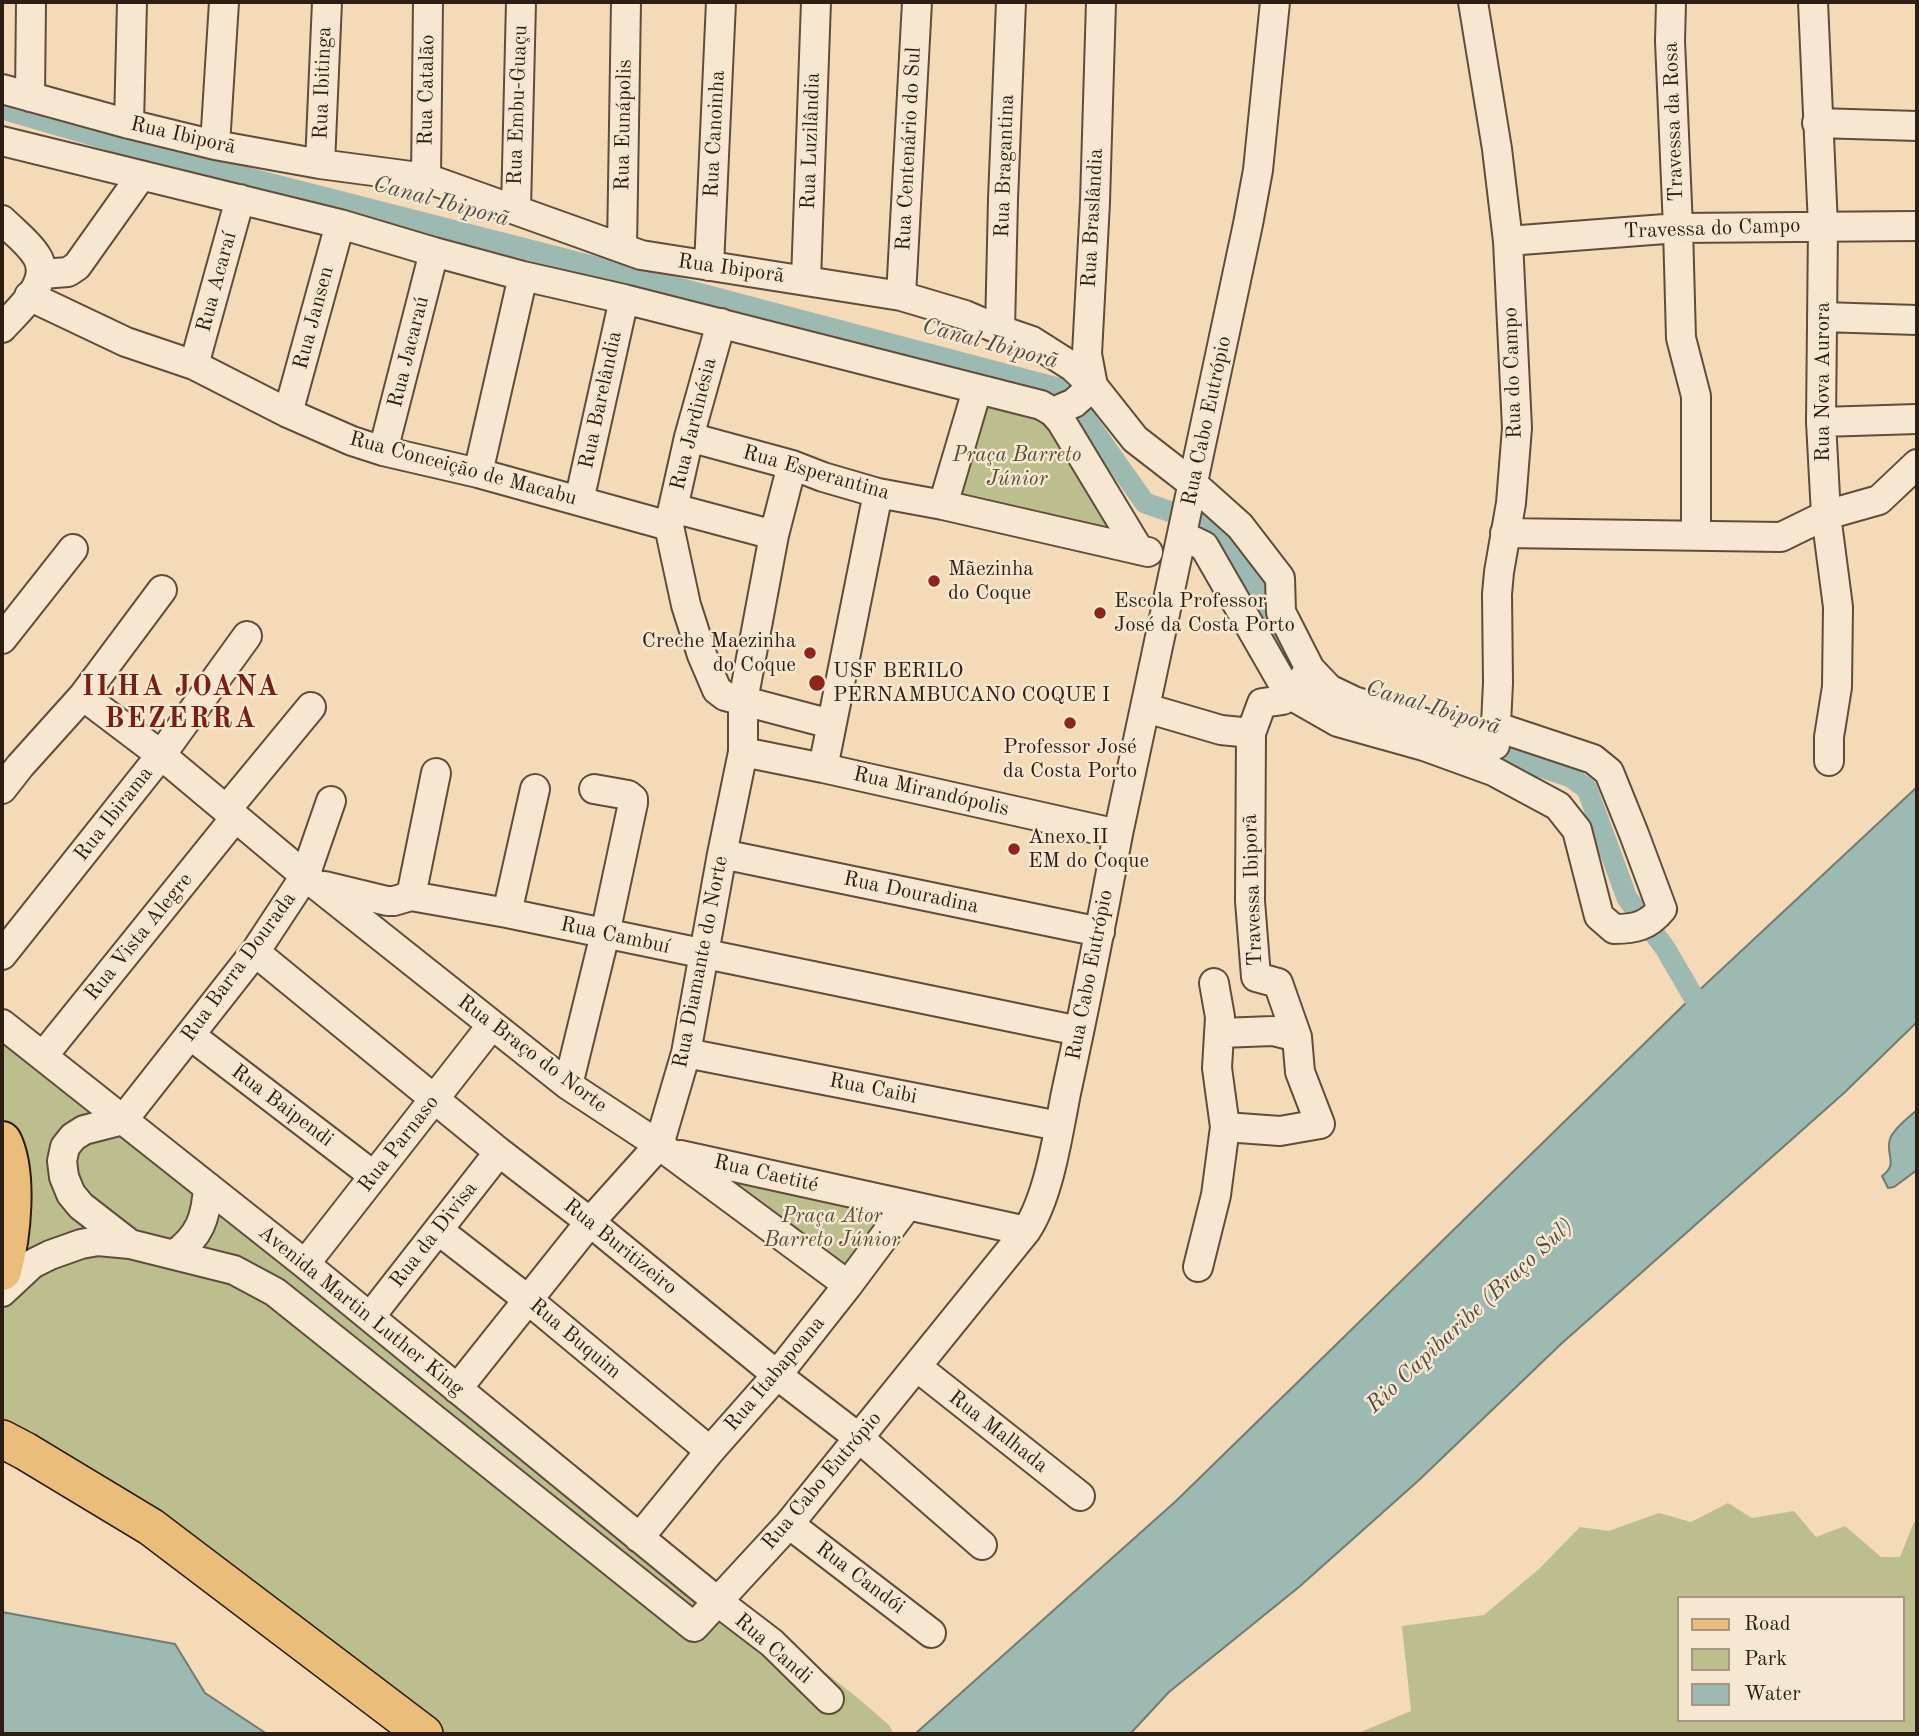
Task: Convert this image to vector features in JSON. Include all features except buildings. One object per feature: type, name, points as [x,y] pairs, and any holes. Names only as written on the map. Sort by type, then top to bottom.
[{"type":"highway","points":[[2,1141],[11,1173],[2,1271]]},
{"type":"main road","points":[[2,1439],[150,1527],[425,1734]]},
{"type":"street","points":[[30,97],[32,2]]},
{"type":"street","points":[[129,124],[132,2]]},
{"type":"street","points":[[215,145],[224,2]]},
{"type":"street","name":"Rua Ibitinga","points":[[320,164],[327,2]]},
{"type":"street","name":"Rua Catalão","points":[[426,178],[428,2]]},
{"type":"street","name":"Rua Embu-Guaçu","points":[[516,209],[521,2]]},
{"type":"street","name":"Rua Eunápolis","points":[[622,248],[626,2]]},
{"type":"street","name":"Rua Canoinha","points":[[709,266],[721,2]]},
{"type":"street","name":"Rua Luzilândia","points":[[806,280],[816,2]]},
{"type":"street","name":"Rua Centenário do Sul","points":[[901,296],[917,2]]},
{"type":"street","name":"Rua Bragantina","points":[[1000,330],[1011,2]]},
{"type":"street","name":"Rua Braslândia","points":[[1093,386],[1087,354],[1101,2]]},
{"type":"street","name":"Rua Cabo Eutrópio","points":[[694,1627],[789,1524],[1026,1231],[1035,1219],[1041,1203],[1255,183],[1275,2]]},
{"type":"street","name":"Rua do Campo","points":[[1473,2],[1497,149],[1508,241],[1517,428],[1511,503],[1497,594],[1496,736]]},
{"type":"street","name":"Travessa da Rosa","points":[[1671,2],[1670,41],[1681,338],[1696,396],[1696,535]]},
{"type":"street","name":"Rua Nova Aurora","points":[[1813,2],[1823,226],[1821,422],[1826,515],[1838,607],[1837,687],[1829,737],[1829,761]]},
{"type":"street","name":"Rua Ibiporã","points":[[2,89],[215,145],[320,164],[426,178],[641,255],[901,296],[965,315],[1032,341],[1073,367],[1093,386],[1135,439],[1240,526],[1280,578],[1281,612],[1301,680],[1338,722],[1424,746],[1493,771],[1558,806],[1577,830],[1599,916],[1614,929],[1644,923],[1662,909],[1609,772],[1593,760],[1354,701],[1301,680]]},
{"type":"street","points":[[1817,123],[1917,126]]},
{"type":"street","points":[[2,141],[340,224],[523,276],[721,323],[1041,405],[1061,421],[1139,550],[1203,546],[1301,680]]},
{"type":"street","points":[[36,285],[77,266],[141,176]]},
{"type":"street","name":"Rua Acaraí","points":[[194,365],[240,200]]},
{"type":"street","points":[[2,220],[36,254],[42,266],[36,285],[2,328]]},
{"type":"street","name":"Rua Jansen","points":[[288,413],[340,224]]},
{"type":"street","name":"Travessa do Campo","points":[[1508,241],[1678,228],[1917,226]]},
{"type":"street","name":"Rua Jacaraú","points":[[383,451],[434,252]]},
{"type":"street","points":[[478,473],[523,276]]},
{"type":"street","name":"Rua Conceição de Macabu","points":[[36,285],[126,342],[194,365],[288,413],[352,441],[579,501],[774,535]]},
{"type":"street","name":"Rua Barelândia","points":[[579,501],[624,299]]},
{"type":"street","points":[[1822,317],[1917,320]]},
{"type":"street","name":"Rua Jardinésia","points":[[671,517],[721,323]]},
{"type":"street","points":[[1053,412],[1074,403],[1093,386]]},
{"type":"street","points":[[943,505],[977,390]]},
{"type":"street","points":[[1821,422],[1917,419]]},
{"type":"street","name":"Rua Esperantina","points":[[690,437],[792,465],[878,493],[943,505],[1139,550]]},
{"type":"street","points":[[1505,533],[1781,537],[1826,515],[1880,500],[1917,464]]},
{"type":"street","name":"Rua Diamante do Norte","points":[[457,1389],[590,1222],[664,1149],[686,1052],[743,752],[734,699],[792,465]]},
{"type":"street","points":[[823,768],[878,493]]},
{"type":"street","points":[[671,517],[687,605],[702,655],[717,691],[734,699],[831,724]]},
{"type":"street","points":[[2,639],[73,549]]},
{"type":"street","points":[[2,789],[11,759],[83,695],[162,590]]},
{"type":"street","name":"Rua Ibirama","points":[[2,955],[161,754],[247,636]]},
{"type":"street","name":"Travessa Ibiporã","points":[[1225,1127],[1280,1131],[1320,1124],[1300,1072],[1297,1037],[1278,983],[1256,978],[1250,901],[1251,733],[1262,703],[1283,700],[1301,680]]},
{"type":"street","name":"Rua Braço do Norte","points":[[83,695],[161,754],[310,880],[568,1085],[664,1149],[848,1285]]},
{"type":"street","points":[[230,814],[311,708]]},
{"type":"street","points":[[1146,708],[1221,730],[1251,733]]},
{"type":"street","name":"Rua Mirandópolis","points":[[743,752],[1118,834]]},
{"type":"street","points":[[411,896],[436,773]]},
{"type":"street","points":[[507,913],[535,789]]},
{"type":"street","points":[[568,1085],[605,934],[633,803],[633,799],[628,795],[594,789]]},
{"type":"street","name":"Rua Barra Dourada","points":[[123,1120],[310,880],[331,801]]},
{"type":"street","name":"Rua Vista Alegre","points":[[43,1056],[230,814]]},
{"type":"street","name":"Rua Douradina","points":[[722,854],[1100,932]]},
{"type":"street","name":"Rua Cambuí","points":[[310,880],[387,901],[411,896],[507,913],[1079,1031]]},
{"type":"street","name":"Rua Buritizeiro","points":[[255,952],[499,1152],[859,1438],[982,1545]]},
{"type":"street","points":[[1198,1267],[1216,1195],[1225,1127],[1217,1068],[1220,1017],[1214,983]]},
{"type":"street","name":"Avenida Martin Luther King","points":[[2,1024],[305,1264],[717,1601]]},
{"type":"street","name":"Rua Parnaso","points":[[305,1264],[492,1025]]},
{"type":"street","points":[[1220,1032],[1273,1031],[1297,1037]]},
{"type":"street","name":"Rua Baipendi","points":[[190,1035],[374,1176]]},
{"type":"street","name":"Rua Caibi","points":[[686,1052],[1059,1126]]},
{"type":"street","points":[[123,1120],[84,1130],[73,1137],[65,1147],[62,1161],[64,1177],[71,1194],[81,1206],[130,1244]]},
{"type":"street","name":"Rua Caetité","points":[[664,1149],[1026,1231]]},
{"type":"street","name":"Rua da Divisa","points":[[370,1317],[499,1152]]},
{"type":"street","points":[[174,1255],[187,1245],[200,1227],[208,1187]]},
{"type":"street","name":"Rua Itabapoana","points":[[639,1538],[777,1375],[907,1206]]},
{"type":"street","name":"Rua Buquim","points":[[438,1230],[527,1299],[710,1451]]},
{"type":"street","name":"Avenida Martin Luther King","points":[[2,1292],[32,1264],[81,1244],[98,1241],[130,1244],[234,1270],[275,1292],[694,1627]]},
{"type":"street","name":"Rua Malhada","points":[[917,1367],[1080,1496]]},
{"type":"street","name":"Rua Candói","points":[[789,1524],[930,1633]]},
{"type":"street","name":"Rua Candi","points":[[717,1601],[772,1643],[829,1699]]},
{"type":"green space","name":"Praça Barreto Júnior","points":[[982,383],[1047,409],[1128,547],[949,508]]},
{"type":"green space","points":[[2,1024],[859,1699],[890,1726],[893,1734],[425,1734],[2,1440]]},
{"type":"green space","name":"Praça Ator Barreto Júnior","points":[[712,1168],[888,1209],[843,1271]]},
{"type":"green space","points":[[1728,1503],[1752,1518],[1794,1511],[1816,1537],[1845,1526],[1881,1557],[1900,1557],[1914,1522],[1917,1522],[1917,1734],[1356,1734],[1411,1711],[1402,1626],[1484,1615],[1539,1569],[1580,1527],[1609,1531],[1659,1513],[1691,1522]]},
{"type":"water","name":"Rio Capibaribe (Braço Sul)","points":[[1917,787],[1917,1022],[1844,1093],[1561,1344],[1418,1481],[1299,1587],[1169,1692],[1130,1734],[915,1734],[1176,1501],[1693,996]]},
{"type":"water","points":[[1917,1110],[1917,1170],[1894,1187],[1888,1188],[1882,1176],[1891,1163],[1890,1139],[1898,1127]]},
{"type":"water","points":[[2,1612],[175,1644],[205,1693],[267,1734],[2,1734]]},
{"type":"waterway","name":"Canal Ibiporã","points":[[2,109],[170,158],[1065,390],[1145,503],[1224,530],[1280,636]]},
{"type":"waterway","name":"Canal Ibiporã","points":[[1479,747],[1571,777],[1587,789],[1627,898],[1665,948],[1693,996],[1718,1012]]},
{"type":"place","name":"Mãezinha do Coque","points":[[934,581]]},
{"type":"place","name":"Escola Professor José da Costa Porto","points":[[1100,613]]},
{"type":"place","name":"Creche Maezinha do Coque","points":[[810,653]]},
{"type":"place","name":"USF BERILO PERNAMBUCANO COQUE I","points":[[817,683]]},
{"type":"place","name":"Professor José da Costa Porto","points":[[1070,723]]},
{"type":"place","name":"Anexo II EM do Coque","points":[[1014,849]]},
{"type":"district","name":"ILHA JOANA BEZERRA","points":[[181,704]]}]
